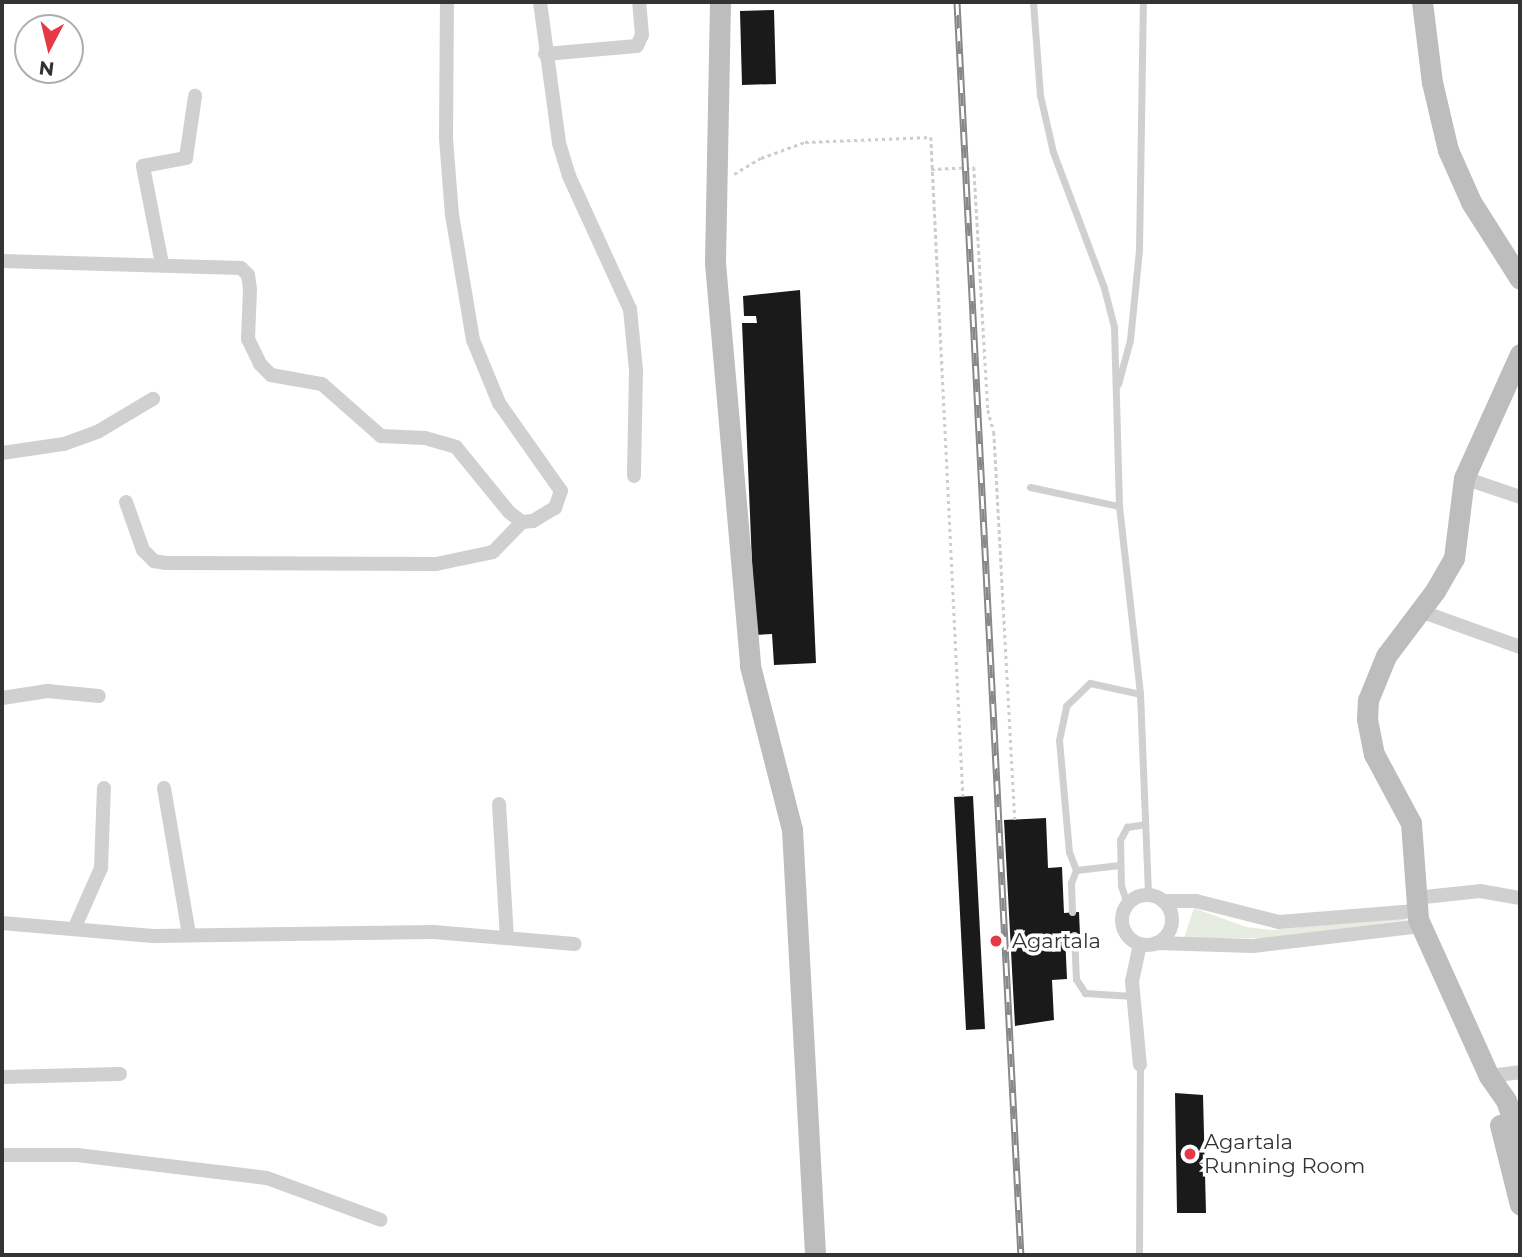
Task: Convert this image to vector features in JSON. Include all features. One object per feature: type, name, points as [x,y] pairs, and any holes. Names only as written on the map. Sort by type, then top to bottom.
[{"type":"street","points":[[126,502],[143,550],[154,561],[351,567],[436,564],[493,552],[522,522],[533,521],[555,508],[561,494],[499,403],[473,340],[452,215],[446,138],[447,2]]},
{"type":"street","points":[[540,2],[559,143],[569,176],[630,309],[636,370],[634,476]]},
{"type":"street","points":[[545,54],[637,46],[642,36],[639,2]]},
{"type":"street","points":[[720,2],[715,263],[750,666],[792,829],[815,1255]]},
{"type":"street","points":[[1422,2],[1432,82],[1448,150],[1472,202],[1520,279]]},
{"type":"street","points":[[162,264],[143,166],[186,158],[195,96]]},
{"type":"street","points":[[2,261],[241,268],[248,275],[250,289],[248,339],[265,370],[280,378],[322,384],[334,391],[381,436],[425,438],[456,447],[522,522]]},
{"type":"street","points":[[1519,361],[1464,478],[1454,558],[1420,611],[1386,656],[1368,700],[1367,719],[1374,754],[1410,823],[1417,863],[1417,912],[1489,1076],[1520,1205]]},
{"type":"street","points":[[2,453],[64,444],[99,430],[153,399]]},
{"type":"street","points":[[1464,478],[1520,497]]},
{"type":"street","points":[[1420,611],[1520,647]]},
{"type":"street","points":[[2,698],[47,691],[99,696]]},
{"type":"street","points":[[74,929],[101,868],[104,788]]},
{"type":"street","points":[[164,788],[189,935]]},
{"type":"street","points":[[499,804],[507,938]]},
{"type":"street","points":[[1417,912],[1288,922],[1239,915],[1182,898],[1163,901],[1148,895],[1127,904],[1123,927],[1140,944],[1253,946],[1417,912],[1480,891],[1520,898]]},
{"type":"street","points":[[1156,943],[1171,924],[1163,901]]},
{"type":"street","points":[[2,923],[189,935],[434,932],[574,944]]},
{"type":"street","points":[[1140,944],[1132,970],[1140,1065]]},
{"type":"street","points":[[1489,1076],[1520,1072]]},
{"type":"street","points":[[2,1077],[120,1074]]},
{"type":"street","points":[[1489,1076],[1506,1101],[1520,1142]]},
{"type":"street","points":[[2,1155],[77,1155],[267,1178],[381,1220]]},
{"type":"lane","points":[[1033,2],[1042,106],[1052,152],[1104,288],[1114,327],[1119,506],[1140,694],[1148,895]]},
{"type":"lane","points":[[1116,388],[1130,340],[1139,250],[1143,2]]},
{"type":"lane","points":[[1030,487],[1119,506]]},
{"type":"lane","points":[[1072,912],[1076,870],[1069,852],[1059,740],[1066,706],[1090,683],[1140,694]]},
{"type":"lane","points":[[1127,904],[1120,865],[1122,833],[1145,824]]},
{"type":"lane","points":[[1076,870],[1120,865]]},
{"type":"lane","points":[[1074,935],[1076,979],[1085,993],[1134,996]]},
{"type":"lane","points":[[1139,1255],[1140,1065]]},
{"type":"path","points":[[717,183],[761,158],[805,142],[931,137],[963,796]]},
{"type":"path","points":[[931,169],[974,167],[1015,820]]},
{"type":"shaded area","points":[[1194,908],[1246,927],[1273,930],[1403,917],[1406,920],[1271,938],[1184,938]]},
{"type":"building","points":[[774,10],[776,84],[742,85],[740,11]]},
{"type":"building","points":[[800,290],[816,663],[774,665],[772,634],[755,635],[742,323],[757,323],[756,316],[744,316],[743,296]]},
{"type":"building","points":[[973,796],[985,1029],[966,1030],[954,797]]},
{"type":"building","points":[[1046,818],[1048,868],[1062,867],[1064,913],[1079,912],[1080,935],[1065,935],[1067,979],[1052,980],[1054,1020],[1015,1026],[1004,820]]},
{"type":"building","name":"Agartala Running Room","points":[[1175,1093],[1203,1095],[1206,1213],[1177,1213]]},
{"type":"railway","points":[[957,2],[1021,1255]]},
{"type":"place","name":"Agartala","points":[[996,941]]},
{"type":"place","name":"Agartala Running Room","points":[[1190,1154]]}]
